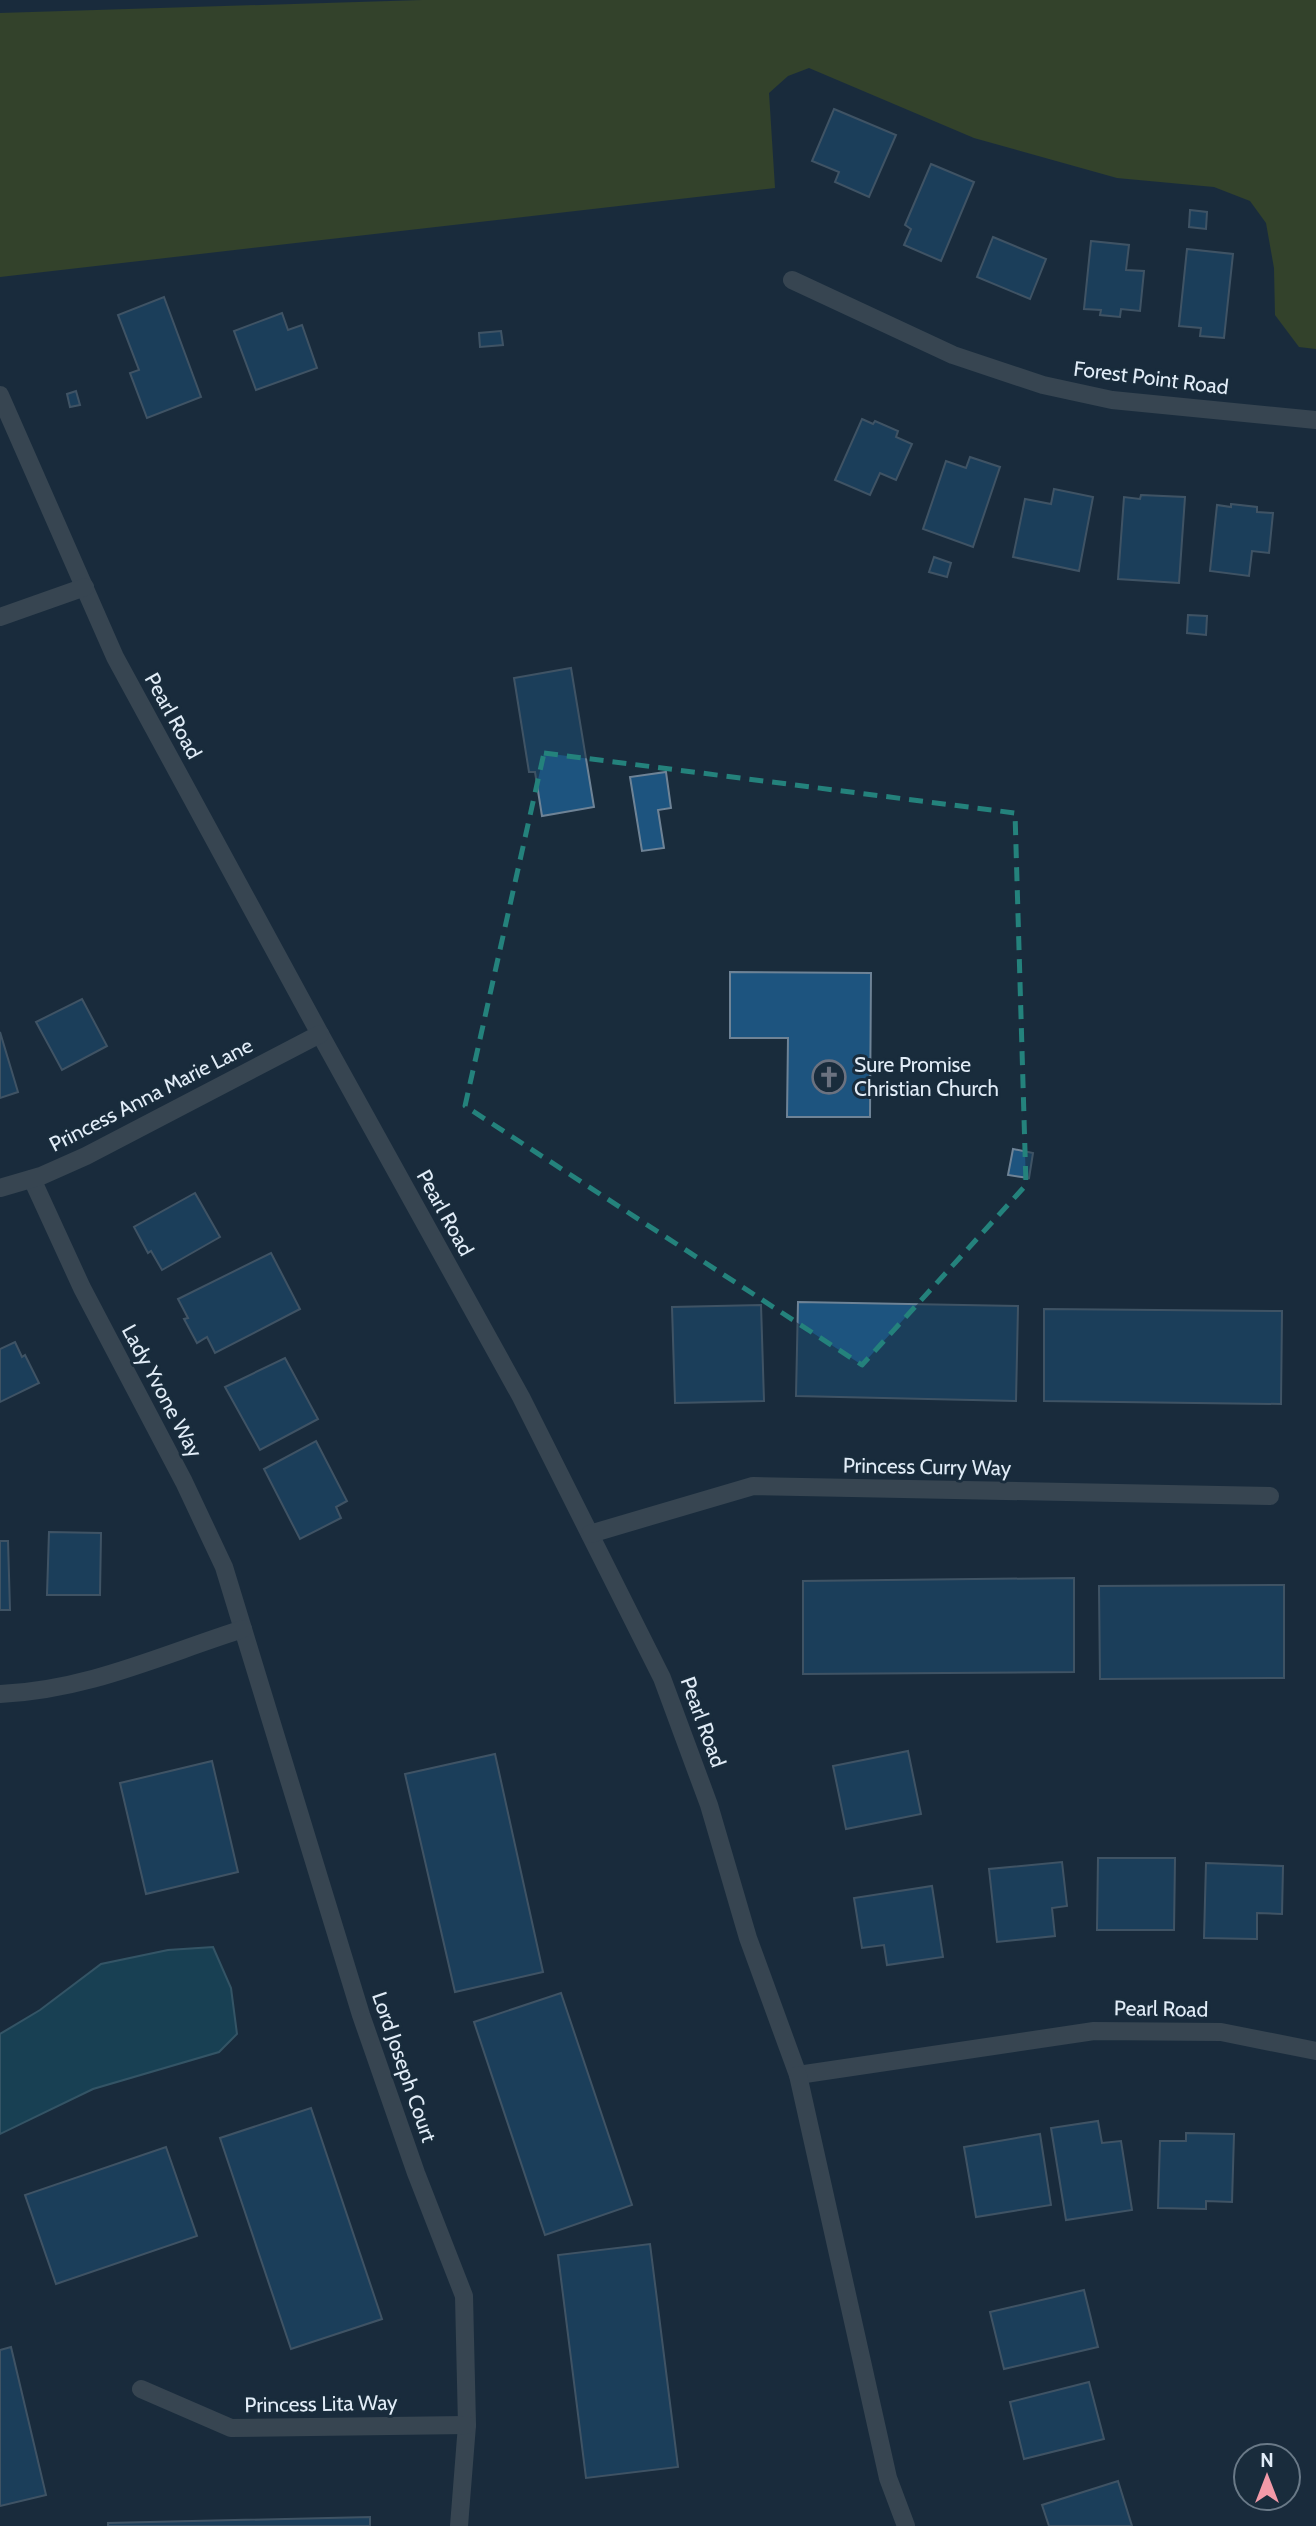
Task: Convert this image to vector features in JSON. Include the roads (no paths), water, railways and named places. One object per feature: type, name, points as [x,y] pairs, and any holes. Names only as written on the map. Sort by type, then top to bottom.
[{"type":"street","name":"Forest Point Road","points":[[792,280],[953,355],[1043,385],[1112,400],[1316,420]]},
{"type":"street","name":"Pearl Road","points":[[0,395],[115,657],[521,1397],[662,1678],[709,1805],[748,1938],[798,2076],[888,2478],[906,2526]]},
{"type":"street","points":[[0,617],[85,587]]},
{"type":"street","name":"Princess Anna Marie Lane","points":[[0,1188],[32,1179],[119,1139],[320,1034]]},
{"type":"street","name":"Lady Yvone Way","points":[[32,1179],[82,1288],[184,1482],[223,1567],[243,1629]]},
{"type":"street","name":"Princess Curry Way","points":[[590,1534],[753,1486],[1270,1496]]},
{"type":"street","points":[[0,1694],[57,1688],[101,1678],[243,1629]]},
{"type":"street","name":"Lord Joseph Court","points":[[243,1629],[361,2015],[416,2173],[464,2296],[467,2425],[458,2526]]},
{"type":"street","name":"Pearl Road","points":[[798,2076],[1094,2031],[1222,2032],[1316,2051]]},
{"type":"street","name":"Princess Lita Way","points":[[141,2389],[231,2428],[467,2425]]},
{"type":"water","points":[[213,1947],[231,1988],[237,2034],[219,2052],[93,2089],[0,2134],[0,2034],[40,2010],[101,1964],[168,1950]]},
{"type":"place","name":"Sure Promise Christian Church","points":[[829,1077]]}]
